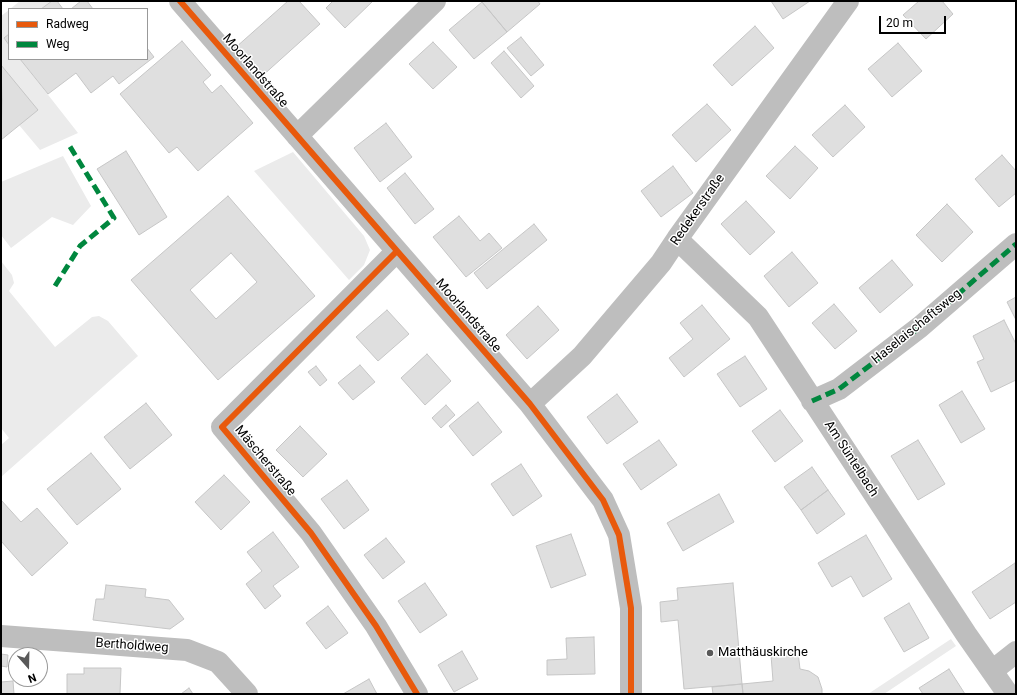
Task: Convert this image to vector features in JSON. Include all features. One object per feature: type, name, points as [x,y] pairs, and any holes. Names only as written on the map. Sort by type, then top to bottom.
[{"type":"street","name":"Moorlandstraße","points":[[180,1],[530,404],[603,500],[619,535],[631,608],[631,694]]},
{"type":"street","points":[[297,136],[435,1]]},
{"type":"street","name":"Redekerstraße","points":[[530,404],[582,356],[661,263],[848,1]]},
{"type":"street","name":"Am Süntelbach","points":[[677,239],[758,317],[966,634],[1008,694]]},
{"type":"street","name":"Haselaischaftsweg","points":[[812,401],[839,389],[846,384],[920,327],[1016,244]]},
{"type":"street","name":"Mäscherstraße","points":[[397,251],[222,427],[311,533],[376,626],[417,694]]},
{"type":"street","name":"Bertholdweg","points":[[1,636],[187,650],[218,662],[247,694]]},
{"type":"street","points":[[992,671],[1016,652]]},
{"type":"shaded area","points":[[20,1],[52,1],[42,8],[11,8]]},
{"type":"shaded area","points":[[8,11],[8,35],[4,38],[8,44],[8,60],[21,60],[78,133],[40,150],[19,125],[1,65],[1,16]]},
{"type":"shaded area","points":[[293,152],[364,236],[370,250],[364,265],[349,280],[254,171]]},
{"type":"shaded area","points":[[63,156],[91,206],[73,225],[52,217],[11,248],[1,235],[1,182]]},
{"type":"shaded area","points":[[1,261],[12,275],[14,283],[9,291],[55,347],[92,317],[99,316],[108,321],[138,356],[1,477],[1,445],[9,438],[1,428]]},
{"type":"shaded area","points":[[951,639],[956,646],[884,694],[868,694]]},
{"type":"building","points":[[52,1],[57,1],[62,8],[42,8]]},
{"type":"building","points":[[81,1],[87,1],[92,8],[72,8]]},
{"type":"building","points":[[288,1],[299,1],[320,24],[261,77],[235,48]]},
{"type":"building","points":[[333,1],[373,1],[345,28],[326,8]]},
{"type":"building","points":[[538,1],[540,4],[507,32],[482,2]]},
{"type":"building","points":[[771,1],[810,1],[783,19]]},
{"type":"building","points":[[919,1],[942,1],[953,14],[926,39],[903,15]]},
{"type":"building","points":[[482,2],[507,32],[474,59],[449,30]]},
{"type":"building","points":[[755,26],[774,48],[732,86],[713,65]]},
{"type":"building","points":[[8,35],[8,44],[4,38]]},
{"type":"building","points":[[521,37],[544,65],[531,76],[507,48]]},
{"type":"building","points":[[182,41],[211,75],[203,82],[212,93],[221,85],[253,123],[198,171],[177,147],[169,153],[120,94]]},
{"type":"building","points":[[433,42],[457,67],[433,89],[409,64]]},
{"type":"building","points":[[898,43],[922,71],[892,97],[868,69]]},
{"type":"building","points":[[148,49],[154,57],[119,84],[113,76],[91,93],[76,73],[48,94],[21,60],[148,60]]},
{"type":"building","points":[[504,51],[534,86],[521,98],[491,63]]},
{"type":"building","points":[[1,65],[38,110],[1,140],[2,100]]},
{"type":"building","points":[[707,104],[731,130],[696,162],[672,135]]},
{"type":"building","points":[[845,105],[865,127],[833,157],[812,135]]},
{"type":"building","points":[[386,123],[412,157],[380,182],[354,148]]},
{"type":"building","points":[[795,146],[818,168],[790,199],[766,176]]},
{"type":"building","points":[[126,151],[167,217],[139,235],[97,169]]},
{"type":"building","points":[[1002,155],[1016,171],[1016,193],[999,207],[975,179]]},
{"type":"building","points":[[673,166],[693,193],[661,217],[641,191]]},
{"type":"building","points":[[405,173],[434,209],[415,224],[387,188]]},
{"type":"building","points":[[228,196],[315,296],[218,380],[131,280]],"holes":[[[231,253],[257,282],[216,319],[190,290]]]},
{"type":"building","points":[[746,201],[775,232],[750,255],[721,224]]},
{"type":"building","points":[[947,204],[973,232],[942,262],[916,235]]},
{"type":"building","points":[[459,216],[480,241],[489,233],[502,248],[466,277],[433,237]]},
{"type":"building","points":[[534,224],[547,240],[487,289],[474,273]]},
{"type":"building","points":[[792,252],[818,283],[789,307],[764,276]]},
{"type":"building","points":[[892,260],[913,285],[880,313],[859,288]]},
{"type":"building","points":[[1016,297],[1016,320],[1007,302]]},
{"type":"building","points":[[834,304],[857,331],[835,349],[812,323]]},
{"type":"building","points":[[702,305],[730,339],[684,377],[669,358],[693,339],[680,323]]},
{"type":"building","points":[[538,306],[559,330],[527,359],[506,335]]},
{"type":"building","points":[[387,310],[409,334],[378,361],[356,337]]},
{"type":"building","points":[[1004,320],[1016,344],[1016,380],[991,392],[977,362],[984,359],[973,336]]},
{"type":"building","points":[[427,354],[451,381],[425,405],[401,378]]},
{"type":"building","points":[[745,356],[767,389],[740,407],[717,374]]},
{"type":"building","points":[[360,365],[375,382],[353,400],[338,383]]},
{"type":"building","points":[[316,366],[327,380],[320,386],[308,372]]},
{"type":"building","points":[[962,391],[985,429],[961,443],[939,405]]},
{"type":"building","points":[[617,394],[638,422],[607,444],[587,417]]},
{"type":"building","points":[[478,402],[502,432],[473,456],[449,426]]},
{"type":"building","points":[[146,403],[172,435],[130,469],[104,437]]},
{"type":"building","points":[[446,405],[455,415],[441,428],[432,418]]},
{"type":"building","points":[[780,410],[803,441],[775,462],[752,431]]},
{"type":"building","points":[[300,426],[327,454],[303,477],[276,450]]},
{"type":"building","points":[[659,440],[677,465],[641,490],[623,464]]},
{"type":"building","points":[[918,440],[945,484],[918,500],[891,456]]},
{"type":"building","points":[[91,453],[121,489],[77,525],[47,489]]},
{"type":"building","points":[[521,464],[542,496],[513,516],[491,484]]},
{"type":"building","points":[[812,467],[828,490],[801,510],[784,487]]},
{"type":"building","points":[[224,475],[250,502],[221,530],[195,502]]},
{"type":"building","points":[[347,480],[369,510],[344,529],[321,499]]},
{"type":"building","points":[[828,490],[845,514],[817,534],[801,510]]},
{"type":"building","points":[[719,494],[734,522],[683,551],[667,523]]},
{"type":"building","points":[[1,500],[21,522],[37,508],[68,543],[32,576],[1,541]]},
{"type":"building","points":[[273,532],[299,567],[273,586],[281,596],[265,609],[246,584],[262,571],[247,552]]},
{"type":"building","points":[[571,534],[586,575],[551,588],[536,546]]},
{"type":"building","points":[[866,535],[892,579],[863,597],[851,576],[832,587],[818,563]]},
{"type":"building","points":[[386,538],[405,562],[383,579],[364,555]]},
{"type":"building","points":[[1015,563],[1016,602],[990,619],[972,592]]},
{"type":"building","points":[[425,583],[447,615],[420,633],[398,601]]},
{"type":"building","name":"Matthäuskirche","points":[[733,583],[742,684],[684,689],[678,620],[661,622],[660,602],[678,600],[677,588]]},
{"type":"building","points":[[106,585],[146,589],[145,597],[169,600],[184,619],[170,629],[93,620],[96,599],[104,599]]},
{"type":"building","points":[[909,603],[929,638],[904,652],[884,618]]},
{"type":"building","points":[[328,606],[348,633],[326,649],[306,623]]},
{"type":"building","points":[[594,637],[595,674],[547,675],[547,660],[567,659],[566,638]]},
{"type":"building","points":[[462,651],[478,679],[454,692],[438,665]]},
{"type":"building","points":[[798,652],[800,669],[809,671],[818,677],[822,694],[743,694],[742,684],[773,681],[771,655]]},
{"type":"building","points":[[1,654],[8,655],[7,667],[1,666]]},
{"type":"building","points":[[84,668],[121,668],[120,694],[67,694],[67,674],[84,674]]},
{"type":"building","points":[[949,669],[965,694],[923,694],[919,688]]},
{"type":"building","points":[[369,679],[377,694],[343,694]]},
{"type":"building","points":[[8,681],[8,687],[13,687],[14,694],[1,694],[1,682]]},
{"type":"building","points":[[742,684],[743,694],[713,694],[712,687]]},
{"type":"building","points":[[189,688],[193,694],[181,694]]},
{"type":"marked path","points":[[55,286],[80,246],[114,218],[69,145]]},
{"type":"marked path","points":[[812,401],[839,389],[920,327],[1016,244]]},
{"type":"cycle path","points":[[180,1],[530,404],[603,500],[619,535],[631,608],[631,694]]},
{"type":"cycle path","points":[[397,251],[222,427],[311,533],[376,626],[417,694]]},
{"type":"place","name":"Matthäuskirche","points":[[710,653]]}]
